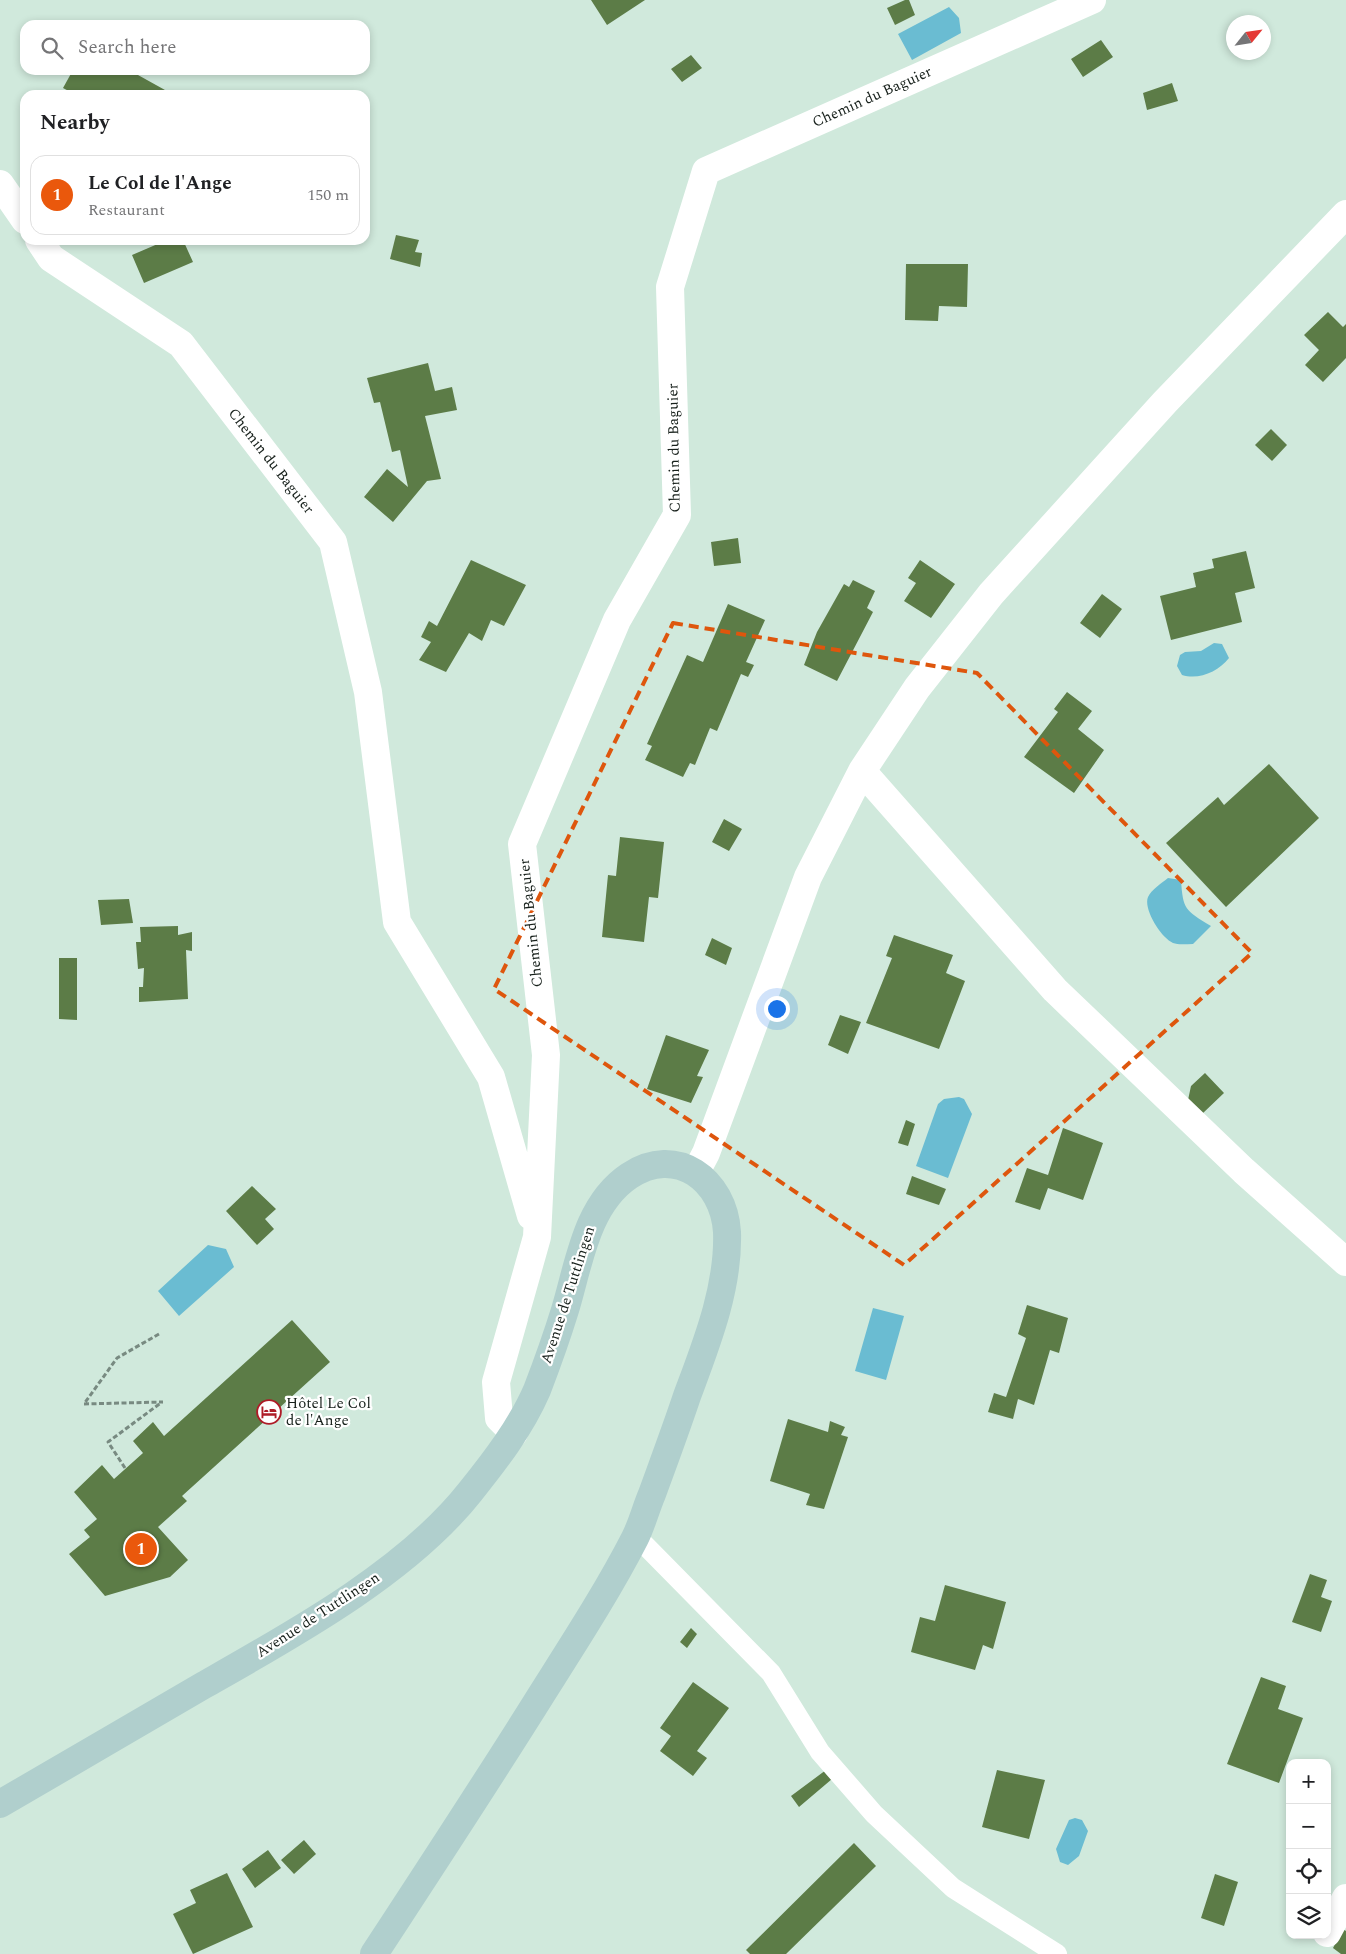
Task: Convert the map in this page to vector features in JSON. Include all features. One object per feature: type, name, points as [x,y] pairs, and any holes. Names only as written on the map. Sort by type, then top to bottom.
[{"type":"main road","name":"Avenue de Tuttlingen","points":[[0,1804],[256,1656],[337,1605],[421,1544],[468,1495],[514,1433],[535,1394],[548,1360],[563,1317],[591,1222],[611,1192],[630,1175],[654,1164],[676,1163],[696,1172],[712,1190],[721,1205],[727,1226],[727,1252],[711,1333],[636,1536],[561,1663],[465,1816],[374,1954]]},
{"type":"street","name":"Chemin du Baguier","points":[[514,1433],[499,1418],[496,1382],[537,1237],[546,1055],[522,844],[617,620],[677,515],[670,287],[706,171],[1092,0]]},
{"type":"street","points":[[0,184],[20,213]]},
{"type":"street","points":[[696,1172],[713,1135],[808,877],[862,770],[916,688],[991,594],[1165,402],[1346,214]]},
{"type":"street","name":"Chemin du Baguier","points":[[42,245],[51,258],[181,344],[333,542],[368,692],[397,922],[490,1077],[537,1237]]},
{"type":"street","points":[[862,770],[1056,990],[1244,1171],[1346,1262]]},
{"type":"street","points":[[1331,1926],[1346,1898]]},
{"type":"street","points":[[1316,1954],[1324,1939]]},
{"type":"lane","points":[[636,1536],[771,1673],[820,1752],[874,1814],[953,1888],[1057,1954]]},
{"type":"path","points":[[125,1468],[108,1442],[163,1402],[84,1404],[117,1358],[160,1334]]},
{"type":"highlighted area","points":[[673,623],[977,673],[1252,953],[904,1265],[494,989]]},
{"type":"water","points":[[949,7],[959,18],[961,33],[912,60],[898,34]]},
{"type":"water","points":[[1214,643],[1222,644],[1229,658],[1225,663],[1214,671],[1201,676],[1182,675],[1177,666],[1180,655],[1185,652],[1201,651]]},
{"type":"water","points":[[1168,878],[1181,880],[1183,898],[1187,908],[1211,926],[1193,944],[1177,944],[1168,940],[1154,923],[1148,909],[1149,894]]},
{"type":"water","points":[[959,1097],[964,1099],[972,1114],[948,1178],[916,1166],[938,1104],[944,1099]]},
{"type":"water","points":[[208,1245],[226,1249],[234,1267],[179,1316],[158,1291]]},
{"type":"water","points":[[873,1308],[904,1316],[886,1380],[855,1371]]},
{"type":"water","points":[[1075,1818],[1082,1820],[1088,1831],[1079,1856],[1068,1865],[1060,1862],[1056,1849],[1069,1820]]},
{"type":"building","points":[[591,0],[645,0],[607,25]]},
{"type":"building","points":[[909,0],[915,15],[895,25],[887,8]]},
{"type":"building","points":[[1101,40],[1113,57],[1083,77],[1071,59]]},
{"type":"building","points":[[691,55],[702,68],[682,82],[671,69]]},
{"type":"building","points":[[70,75],[138,75],[165,90],[67,90],[63,88]]},
{"type":"building","points":[[1172,83],[1178,101],[1147,110],[1143,93]]},
{"type":"building","points":[[396,235],[419,240],[415,252],[422,253],[420,267],[390,259]]},
{"type":"building","points":[[155,245],[185,245],[193,262],[144,283],[132,255]]},
{"type":"building","points":[[906,264],[968,264],[967,307],[939,306],[938,321],[905,320]]},
{"type":"building","points":[[1328,312],[1343,327],[1346,324],[1346,358],[1323,382],[1305,365],[1319,350],[1304,335]]},
{"type":"building","points":[[428,363],[435,391],[452,387],[457,410],[425,416],[441,479],[427,481],[393,522],[364,497],[387,469],[408,487],[400,450],[392,452],[380,402],[374,403],[367,378]]},
{"type":"building","points":[[1271,429],[1287,445],[1272,461],[1255,445]]},
{"type":"building","points":[[738,538],[741,563],[714,566],[711,542]]},
{"type":"building","points":[[1246,551],[1255,588],[1235,593],[1242,622],[1171,640],[1160,596],[1196,587],[1193,573],[1214,568],[1212,559]]},
{"type":"building","points":[[471,560],[526,585],[504,626],[491,620],[482,641],[469,633],[446,672],[419,660],[431,642],[421,637],[429,621],[437,626]]},
{"type":"building","points":[[920,560],[955,584],[931,618],[904,601],[916,583],[908,578]]},
{"type":"building","points":[[853,580],[875,591],[867,608],[873,612],[837,681],[804,665],[817,632],[844,584],[849,587]]},
{"type":"building","points":[[1102,594],[1122,609],[1100,638],[1080,623]]},
{"type":"building","points":[[728,604],[765,620],[746,662],[754,665],[748,677],[741,674],[717,731],[710,728],[695,765],[690,763],[683,777],[645,760],[652,746],[647,744],[687,655],[703,662]]},
{"type":"building","points":[[1067,692],[1092,711],[1078,729],[1104,750],[1074,793],[1024,757],[1058,712],[1054,709]]},
{"type":"building","points":[[1269,764],[1319,818],[1226,907],[1166,843],[1218,797],[1224,805]]},
{"type":"building","points":[[724,819],[742,829],[729,851],[712,842]]},
{"type":"building","points":[[620,837],[664,842],[658,898],[649,897],[644,942],[602,937],[608,875],[616,876]]},
{"type":"building","points":[[129,899],[133,923],[101,925],[98,900]]},
{"type":"building","points":[[178,926],[178,935],[192,932],[192,951],[186,950],[188,999],[139,1002],[139,987],[143,987],[144,968],[138,969],[136,942],[141,942],[140,927]]},
{"type":"building","points":[[894,935],[953,955],[946,973],[965,981],[939,1049],[866,1023],[892,958],[886,956]]},
{"type":"building","points":[[712,938],[732,948],[726,965],[705,955]]},
{"type":"building","points":[[59,958],[77,958],[77,1020],[59,1019]]},
{"type":"building","points":[[840,1015],[861,1022],[848,1054],[828,1045]]},
{"type":"building","points":[[666,1035],[709,1050],[697,1076],[703,1077],[691,1103],[647,1089]]},
{"type":"building","points":[[1205,1073],[1224,1093],[1202,1114],[1188,1100],[1191,1086]]},
{"type":"building","points":[[906,1120],[915,1124],[908,1146],[898,1143]]},
{"type":"building","points":[[1063,1128],[1103,1143],[1083,1200],[1048,1188],[1040,1210],[1015,1202],[1027,1168],[1048,1175]]},
{"type":"building","points":[[912,1176],[946,1189],[939,1205],[906,1194]]},
{"type":"building","points":[[252,1186],[276,1209],[265,1219],[274,1229],[257,1245],[226,1211]]},
{"type":"building","points":[[1027,1305],[1068,1318],[1059,1353],[1050,1350],[1034,1405],[1018,1399],[1013,1419],[988,1412],[994,1393],[1006,1397],[1026,1338],[1018,1334]]},
{"type":"building","points":[[292,1320],[330,1362],[182,1496],[187,1501],[158,1527],[188,1560],[170,1577],[105,1596],[69,1554],[90,1537],[84,1530],[97,1519],[74,1492],[102,1465],[114,1479],[143,1453],[133,1441],[153,1422],[164,1436]]},
{"type":"building","points":[[788,1419],[828,1432],[830,1421],[845,1427],[841,1435],[848,1437],[824,1509],[806,1505],[810,1494],[770,1481]]},
{"type":"building","points":[[1310,1574],[1327,1580],[1321,1597],[1332,1601],[1321,1632],[1292,1622]]},
{"type":"building","points":[[945,1585],[1006,1602],[993,1649],[983,1645],[975,1670],[911,1652],[920,1617],[935,1621]]},
{"type":"building","points":[[691,1628],[697,1634],[687,1648],[680,1642]]},
{"type":"building","points":[[1261,1677],[1286,1686],[1278,1709],[1303,1718],[1288,1759],[1286,1759],[1279,1783],[1227,1764]]},
{"type":"building","points":[[693,1682],[729,1708],[697,1751],[707,1758],[693,1776],[660,1751],[671,1736],[660,1728]]},
{"type":"building","points":[[826,1770],[832,1779],[799,1807],[791,1796]]},
{"type":"building","points":[[997,1770],[1045,1780],[1029,1839],[982,1827]]},
{"type":"building","points":[[304,1840],[316,1854],[294,1874],[281,1860]]},
{"type":"building","points":[[854,1843],[876,1866],[786,1954],[750,1954],[746,1950]]},
{"type":"building","points":[[268,1850],[281,1868],[255,1888],[242,1869]]},
{"type":"building","points":[[227,1873],[253,1927],[193,1954],[173,1914],[196,1903],[190,1890]]},
{"type":"building","points":[[1215,1874],[1238,1882],[1224,1926],[1201,1918]]},
{"type":"building","points":[[1343,1929],[1346,1931],[1346,1954],[1341,1954],[1333,1948]]},
{"type":"place","name":"Hôtel Le Col de l'Ange","points":[[269,1412]]},
{"type":"place","name":"Le Col de l'Ange","points":[[141,1549]]}]
